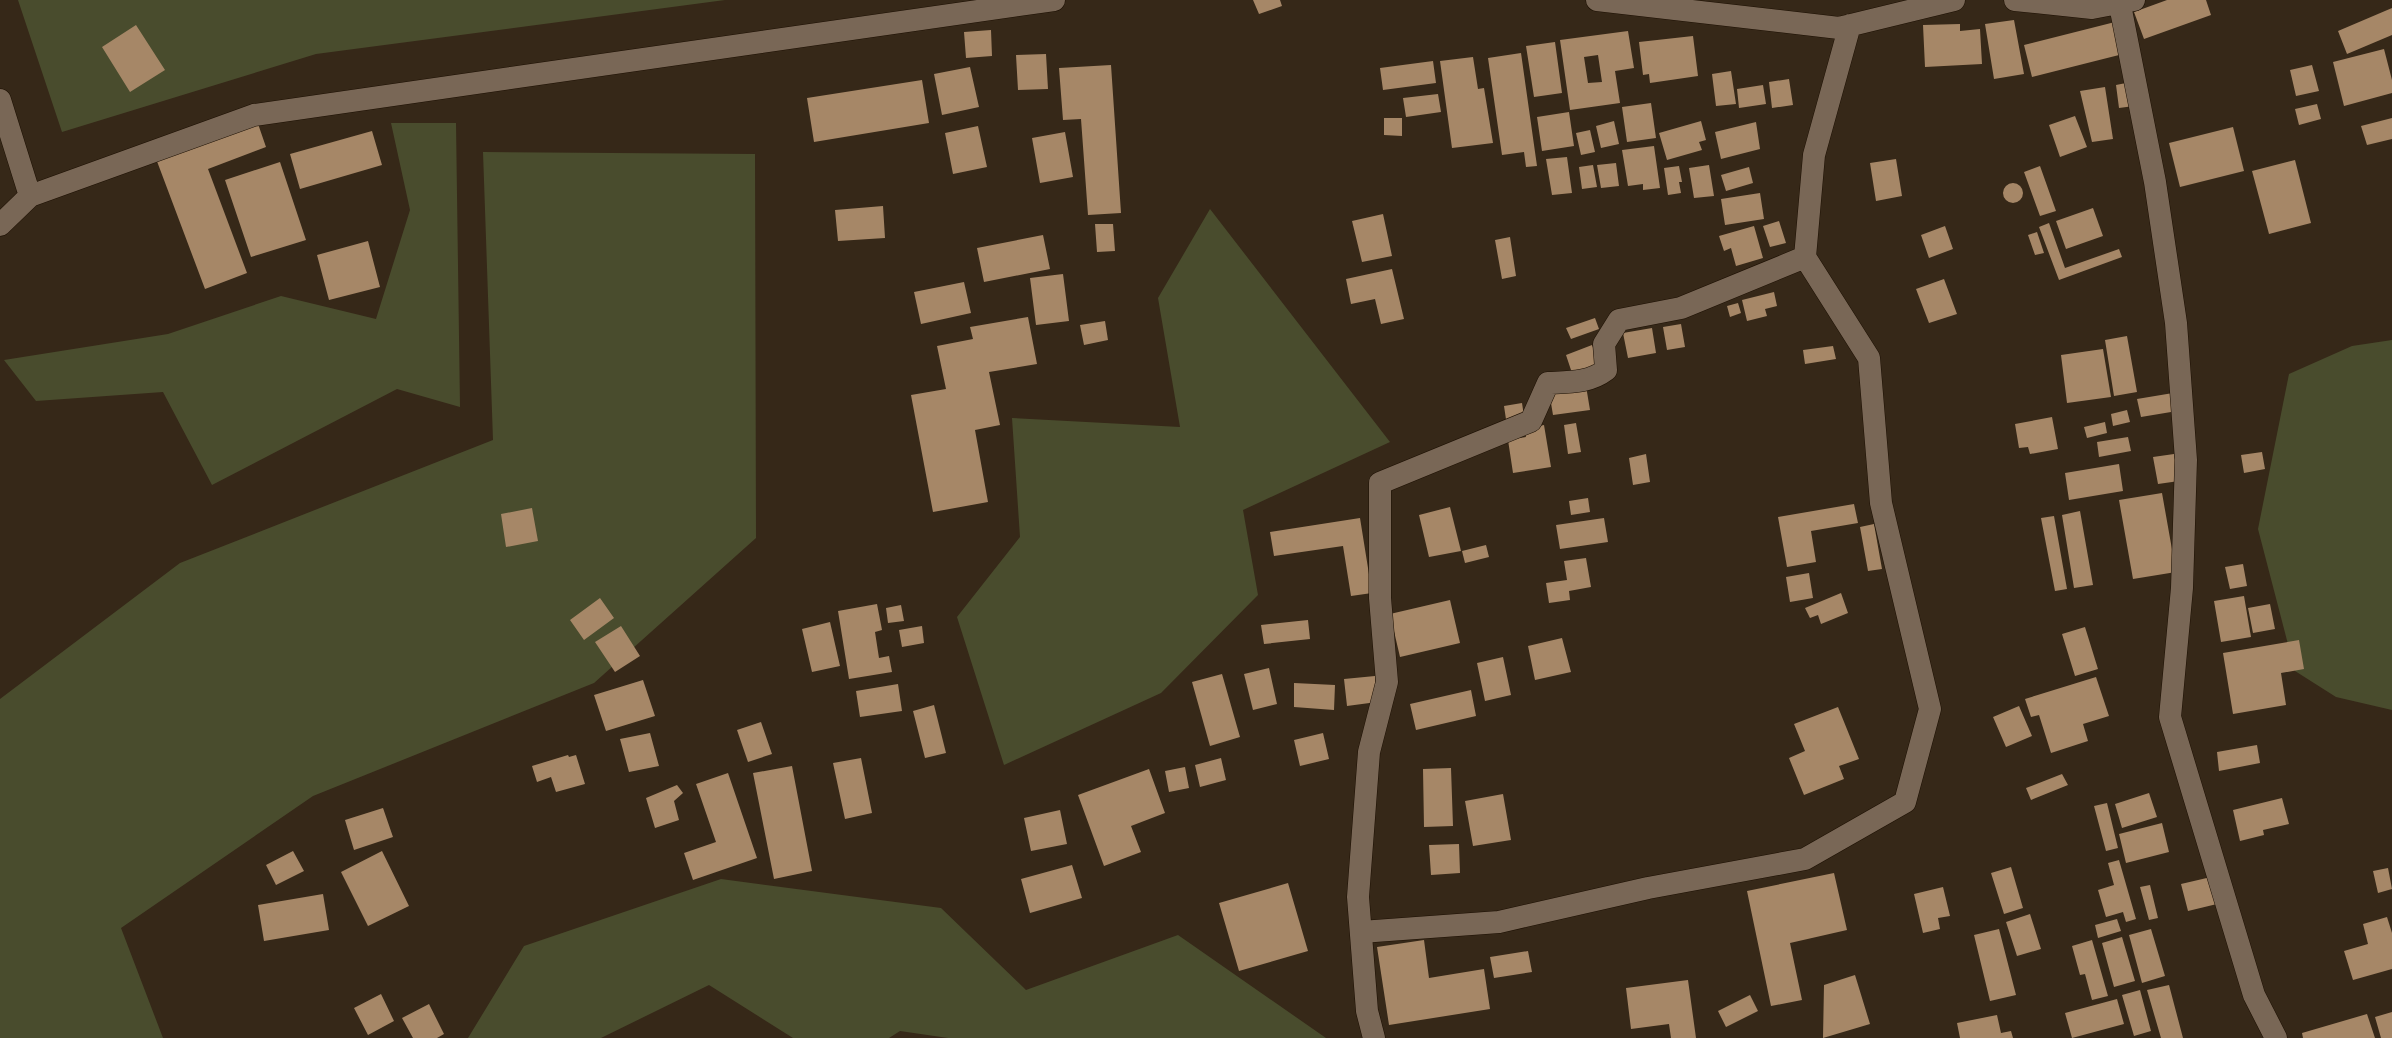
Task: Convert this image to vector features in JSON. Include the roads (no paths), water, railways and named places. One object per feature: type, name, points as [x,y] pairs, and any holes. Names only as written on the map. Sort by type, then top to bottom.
[{"type":"street","points":[[0,225],[30,196],[254,115],[1054,0]]},
{"type":"street","points":[[1597,0],[1839,28],[1954,0]]},
{"type":"street","points":[[2015,0],[2092,8],[2124,1],[2156,182],[2178,346],[2186,460],[2182,588],[2170,717],[2254,996],[2276,1038]]},
{"type":"street","points":[[1361,932],[1498,922],[1648,888],[1805,859],[1905,802],[1930,709],[1881,503],[1869,358],[1805,257],[1814,155],[1850,25]]},
{"type":"street","points":[[0,100],[30,196]]},
{"type":"street","points":[[1374,1038],[1366,1011],[1358,897],[1369,752],[1387,682],[1380,598],[1380,483],[1531,421],[1548,383],[1580,381],[1598,376],[1606,370],[1604,344],[1619,320],[1681,308],[1805,257]]}]
